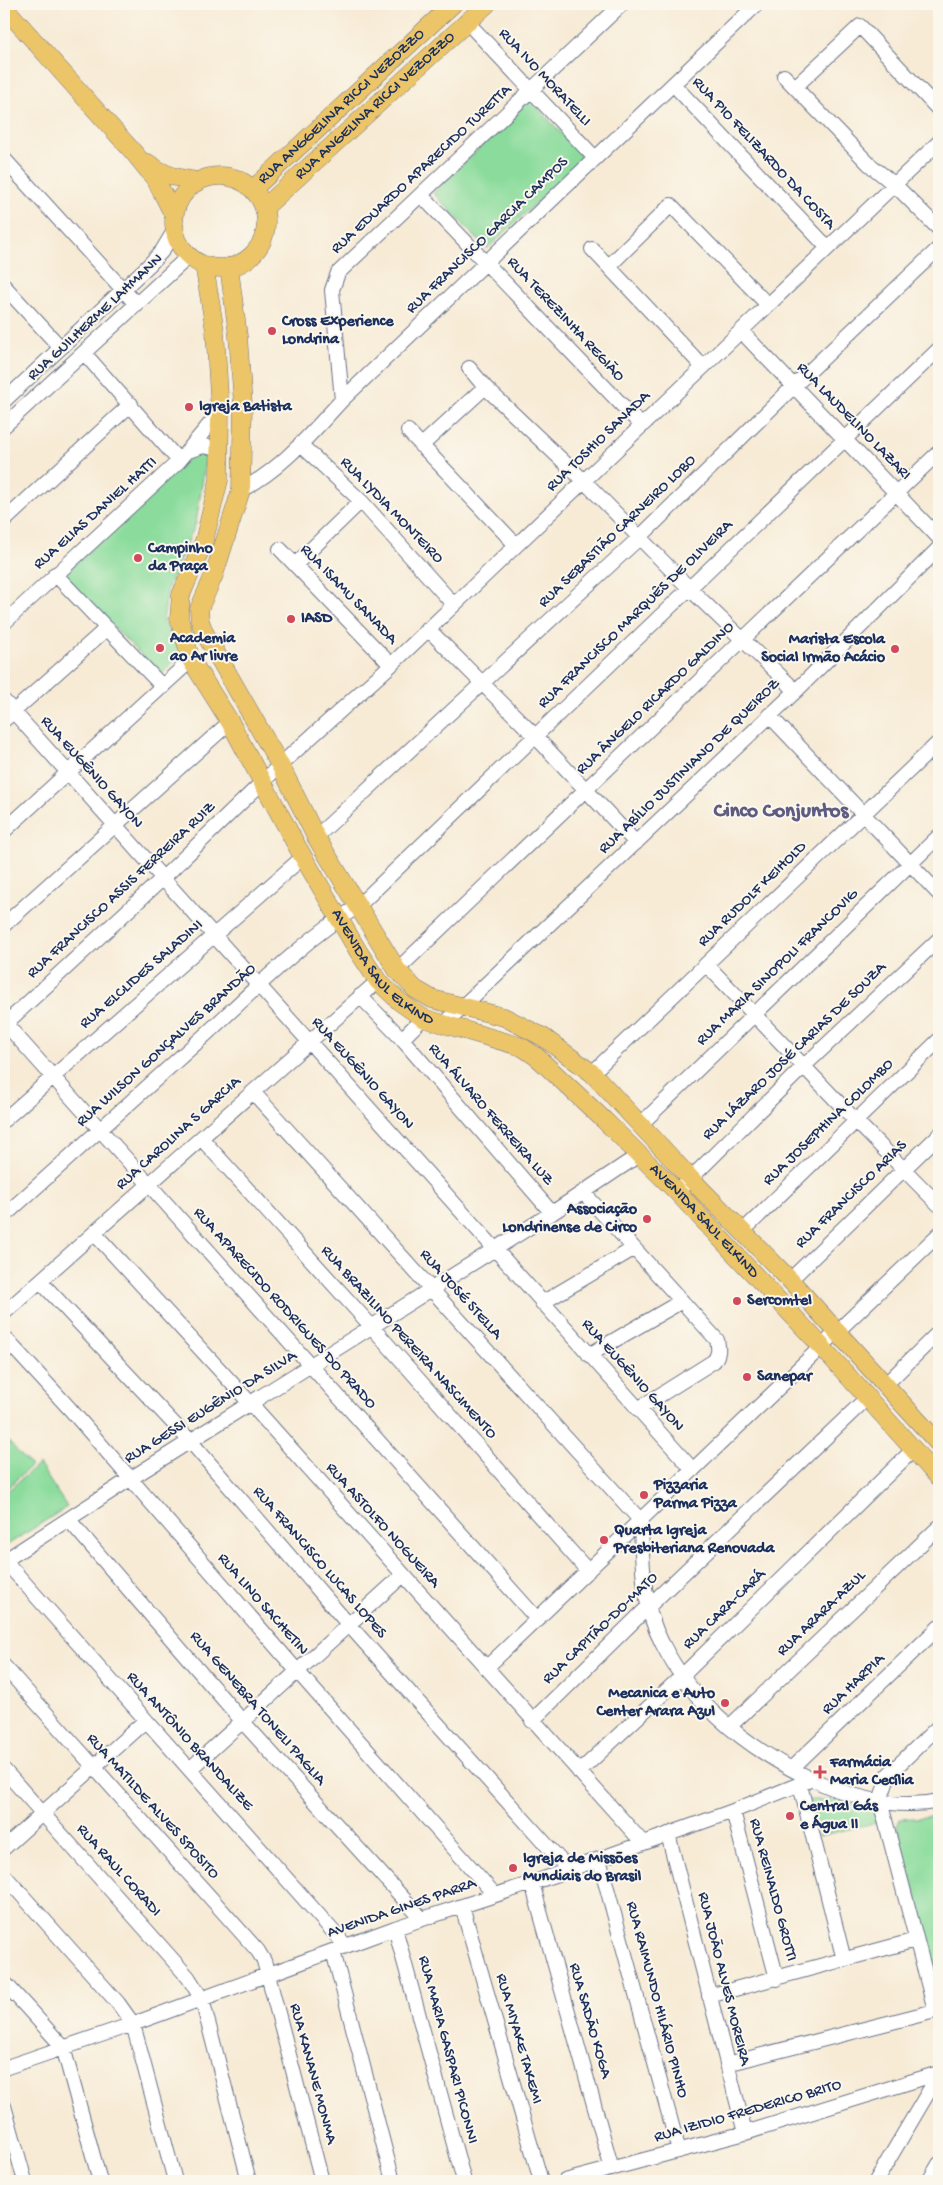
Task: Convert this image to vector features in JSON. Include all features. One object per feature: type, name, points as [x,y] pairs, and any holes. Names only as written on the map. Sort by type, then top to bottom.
[{"type":"main road","name":"RUA ANGGELINA RICCI VEZOZZO","points":[[253,189],[453,4]]},
{"type":"main road","name":"RUA ANGELINA RICCI VEZOZZO","points":[[264,208],[484,5]]},
{"type":"main road","points":[[4,8],[156,180],[174,223],[180,244],[189,256],[204,265],[229,267],[241,263],[252,256],[260,245],[265,233],[266,220],[264,208],[253,189],[241,180],[227,176],[212,176],[198,181],[186,190],[178,202],[174,223]]},
{"type":"main road","points":[[135,154],[161,173],[177,178],[198,181]]},
{"type":"main road","name":"AVENIDA SAUL ELKIND","points":[[204,265],[214,331],[220,412],[219,480],[204,541],[181,594],[179,618],[191,660],[230,722],[338,918],[378,981],[400,1002],[423,1018],[522,1047],[537,1057],[677,1192],[868,1397],[939,1478]]},
{"type":"main road","name":"AVENIDA SAUL ELKIND","points":[[229,267],[238,336],[243,405],[241,490],[200,609],[200,621],[204,632],[280,765],[316,837],[357,907],[397,970],[415,990],[432,999],[461,1008],[504,1017],[543,1036],[592,1073],[937,1436]]},
{"type":"main road","points":[[190,574],[211,581]]},
{"type":"street","name":"RUA EDUARDO APARECIDO TURETTA","points":[[342,400],[332,290],[338,274],[622,4]]},
{"type":"street","name":"RUA FRANCISCO GARCIA CAMPOS","points":[[241,490],[262,478],[300,444],[342,400],[486,261],[757,4]]},
{"type":"street","name":"RUA IVO MORATELLI","points":[[467,22],[595,158]]},
{"type":"street","points":[[795,87],[860,26],[939,110]]},
{"type":"street","points":[[784,76],[869,164],[895,185],[939,229]]},
{"type":"street","name":"RUA PIO FELIZARDO DA COSTA","points":[[673,84],[828,248]]},
{"type":"street","name":"RUA TOSHIO SANADA","points":[[280,765],[391,665],[939,142]]},
{"type":"street","points":[[4,159],[137,305]]},
{"type":"street","name":"RUA TEREZINHA REGIÃO","points":[[421,195],[642,426]]},
{"type":"street","points":[[608,266],[670,204],[768,305]]},
{"type":"street","points":[[4,401],[156,258],[174,223]]},
{"type":"street","name":"RUA SEBASTIÃO CARNEIRO LOBO","points":[[316,837],[639,538],[794,386],[939,248]]},
{"type":"street","points":[[592,249],[703,367]]},
{"type":"street","name":"RUA GUILHERME LAHMANN","points":[[4,426],[189,256]]},
{"type":"street","points":[[4,286],[60,347]]},
{"type":"street","name":"RUA LAUDELINO LAZARI","points":[[741,331],[939,538]]},
{"type":"street","name":"RUA FRANCISCO MARQUÊS DE OLIVEIRA","points":[[357,907],[939,349]]},
{"type":"street","points":[[84,353],[131,404],[179,461]]},
{"type":"street","points":[[469,368],[484,387],[584,481],[690,589],[796,691]]},
{"type":"street","points":[[422,446],[484,387]]},
{"type":"street","points":[[4,521],[131,404]]},
{"type":"street","name":"RUA ELIAS DANIEL HATTI","points":[[4,623],[179,461],[220,412]]},
{"type":"street","points":[[408,432],[516,546]]},
{"type":"street","name":"RUA LYDIA MONTEIRO","points":[[300,444],[361,501],[454,605]]},
{"type":"street","points":[[188,450],[204,446],[220,449]]},
{"type":"street","name":"RUA ÂNGELO RICARDO GALDINO","points":[[397,970],[939,452]]},
{"type":"street","points":[[296,564],[361,501]]},
{"type":"street","name":"RUA ABÍLIO JUSTINIANO DE QUEIROZ","points":[[444,1024],[796,691],[939,548]]},
{"type":"street","name":"RUA ISAMU SANADA","points":[[280,549],[391,665]]},
{"type":"street","points":[[55,574],[163,688]]},
{"type":"street","points":[[7,711],[107,628]]},
{"type":"street","points":[[428,629],[535,736],[636,843]]},
{"type":"street","points":[[4,831],[163,688],[191,660]]},
{"type":"street","name":"RUA EUGÊNIO GAYON","points":[[7,711],[69,772],[162,879],[693,1470]]},
{"type":"street","points":[[769,715],[939,894]]},
{"type":"street","points":[[4,925],[230,722]]},
{"type":"street","name":"RUA RUDOLF KEIHOLD","points":[[592,1073],[939,742]]},
{"type":"street","name":"RUA FRANCISCO ASSIS FERREIRA RUIZ","points":[[4,1023],[162,879],[264,783],[280,765]]},
{"type":"street","name":"RUA MARIA SINOPOLI FRANCOVIG","points":[[640,1124],[939,836]]},
{"type":"street","name":"RUA ELCLIDES SALADINI","points":[[4,1120],[303,857]]},
{"type":"street","name":"RUA WILSON GONÇALVES BRANDÃO","points":[[4,1216],[259,985],[338,918],[357,907]]},
{"type":"street","name":"RUA LÁZARO JOSÉ CARIAS DE SOUZA","points":[[677,1192],[804,1066],[939,939]]},
{"type":"street","points":[[706,964],[939,1205]]},
{"type":"street","name":"RUA CAROLINA S GARCIA","points":[[4,1313],[378,981]]},
{"type":"street","name":"RUA ÁLVARO FERREIRA LUZ","points":[[360,996],[402,1039],[552,1213]]},
{"type":"street","points":[[402,1039],[423,1018]]},
{"type":"street","name":"RUA APARECIDO RODRIGUES DO PRADO","points":[[4,1023],[312,1365],[538,1620]]},
{"type":"street","name":"RUA JOSEPHINA COLOMBO","points":[[743,1230],[939,1040]]},
{"type":"street","name":"RUA JOSÉ STELLA","points":[[253,1092],[641,1521]]},
{"type":"street","name":"RUA FRANCISCO ARIAS","points":[[790,1280],[939,1135]]},
{"type":"street","name":"RUA BRAZILINO PEREIRA NASCIMENTO","points":[[200,1138],[372,1327],[588,1572]]},
{"type":"street","name":"RUA GESSI EUGÊNIO DA SILVA","points":[[4,1561],[130,1479],[584,1193],[639,1155]]},
{"type":"street","points":[[584,1193],[717,1340],[718,1355],[714,1361],[638,1409]]},
{"type":"street","name":"RUA ASTOLFO NOGUEIRA","points":[[94,1233],[251,1404],[532,1721],[643,1843]]},
{"type":"street","points":[[486,1668],[939,1234]]},
{"type":"street","points":[[542,1303],[633,1249]]},
{"type":"street","name":"RUA FRANCISCO LUCAS LOPES","points":[[40,1281],[190,1442],[350,1625],[569,1870]]},
{"type":"street","points":[[589,1355],[682,1301]]},
{"type":"street","points":[[886,1384],[939,1332]]},
{"type":"street","name":"RUA LINO SACHETIN","points":[[4,1337],[495,1895]]},
{"type":"street","name":"RUA CAPITÃO-DO-MATO","points":[[532,1721],[648,1607],[868,1397]]},
{"type":"street","name":"RUA CARA-CARÁ","points":[[579,1772],[682,1676],[914,1449]]},
{"type":"street","name":"RUA GENEBRA TONELI PAGLIA","points":[[69,1520],[243,1722],[422,1919]]},
{"type":"street","points":[[641,1521],[642,1568],[648,1607],[661,1642],[682,1676],[729,1727],[761,1750],[792,1768],[805,1782],[844,1960]]},
{"type":"street","name":"RUA ARARA-AZUL","points":[[729,1727],[939,1527]]},
{"type":"street","name":"RUA ANTÔNIO BRANDALIZE","points":[[4,1561],[190,1769],[339,1948]]},
{"type":"street","points":[[190,1769],[403,1575]]},
{"type":"street","name":"RUA HARPIA","points":[[792,1768],[939,1626]]},
{"type":"street","name":"RUA MATILDE ALVES SPOSITO","points":[[4,1666],[258,1951],[264,1961],[268,1975]]},
{"type":"street","points":[[4,1848],[95,1769],[146,1720]]},
{"type":"street","points":[[727,2064],[937,2010],[916,1940],[880,1801],[889,1774],[939,1726]]},
{"type":"street","name":"RUA RAUL CORADI","points":[[4,1770],[188,1977],[202,1999],[250,2181]]},
{"type":"street","points":[[805,1782],[853,1796],[880,1801],[915,1804],[939,1801]]},
{"type":"street","name":"AVENIDA GINES PARRA","points":[[4,2068],[133,2024],[395,1928],[569,1870],[733,1811],[805,1782]]},
{"type":"street","name":"RUA REINALDO GROTTI","points":[[733,1811],[777,1979]]},
{"type":"street","name":"RUA JOÃO ALVES MOREIRA","points":[[668,1834],[745,2133]]},
{"type":"street","name":"RUA RAIMUNDO HILÁRIO PINHO","points":[[599,1859],[679,2150]]},
{"type":"street","points":[[4,1875],[118,2003],[133,2024],[174,2181]]},
{"type":"street","name":"RUA SADÃO KOGA","points":[[532,1883],[602,2174]]},
{"type":"street","name":"RUA MIYAKE TAKEMI","points":[[462,1906],[541,2181]]},
{"type":"street","name":"RUA MARIA GASPARI PICONNI","points":[[395,1928],[464,2181]]},
{"type":"street","points":[[709,1996],[916,1940]]},
{"type":"street","points":[[339,1948],[393,2181]]},
{"type":"street","name":"RUA KANANE MONMA","points":[[268,1975],[322,2181]]},
{"type":"street","points":[[4,1982],[62,2047],[100,2181]]},
{"type":"street","points":[[875,2181],[939,2074]]},
{"type":"street","name":"RUA IZIDIO FREDERICO BRITO","points":[[565,2181],[602,2174],[939,2074]]},
{"type":"street","points":[[4,2106],[25,2181]]},
{"type":"street","points":[[929,2181],[939,2164]]},
{"type":"green space","points":[[530,99],[584,158],[487,249],[433,193]]},
{"type":"green space","points":[[198,450],[204,453],[206,458],[196,523],[168,587],[163,621],[182,653],[161,675],[62,575]]},
{"type":"green space","points":[[4,1437],[31,1466],[4,1491]]},
{"type":"green space","points":[[39,1464],[67,1507],[4,1547],[4,1494]]},
{"type":"green space","points":[[835,1799],[874,1810],[878,1822],[819,1836],[808,1800]]},
{"type":"green space","points":[[939,1816],[939,1983],[897,1826],[900,1819]]},
{"type":"place","name":"Cross Experience Londrina","points":[[272,331]]},
{"type":"place","name":"Igreja Batista","points":[[189,407]]},
{"type":"place","name":"Campinho da Praça","points":[[138,558]]},
{"type":"place","name":"IASD","points":[[291,619]]},
{"type":"place","name":"Academia ao Ar livre","points":[[160,648]]},
{"type":"place","name":"Marista Escola Social Irmão Acácio","points":[[895,649]]},
{"type":"place","name":"Associação Londrinense de Circo","points":[[647,1219]]},
{"type":"place","name":"Sercomtel","points":[[737,1301]]},
{"type":"place","name":"Sanepar","points":[[747,1377]]},
{"type":"place","name":"Pizzaria Parma Pizza","points":[[644,1495]]},
{"type":"place","name":"Quarta Igreja Presbiteriana Renovada","points":[[604,1540]]},
{"type":"place","name":"Mecanica e Auto Center Arara Azul","points":[[725,1703]]},
{"type":"place","name":"Farmácia Maria Cecília","points":[[820,1772]]},
{"type":"place","name":"Central Gás e Água II","points":[[790,1816]]},
{"type":"place","name":"Igreja de Missões Mundiais do Brasil","points":[[513,1868]]},
{"type":"district","name":"Cinco Conjuntos","points":[[781,812]]}]
